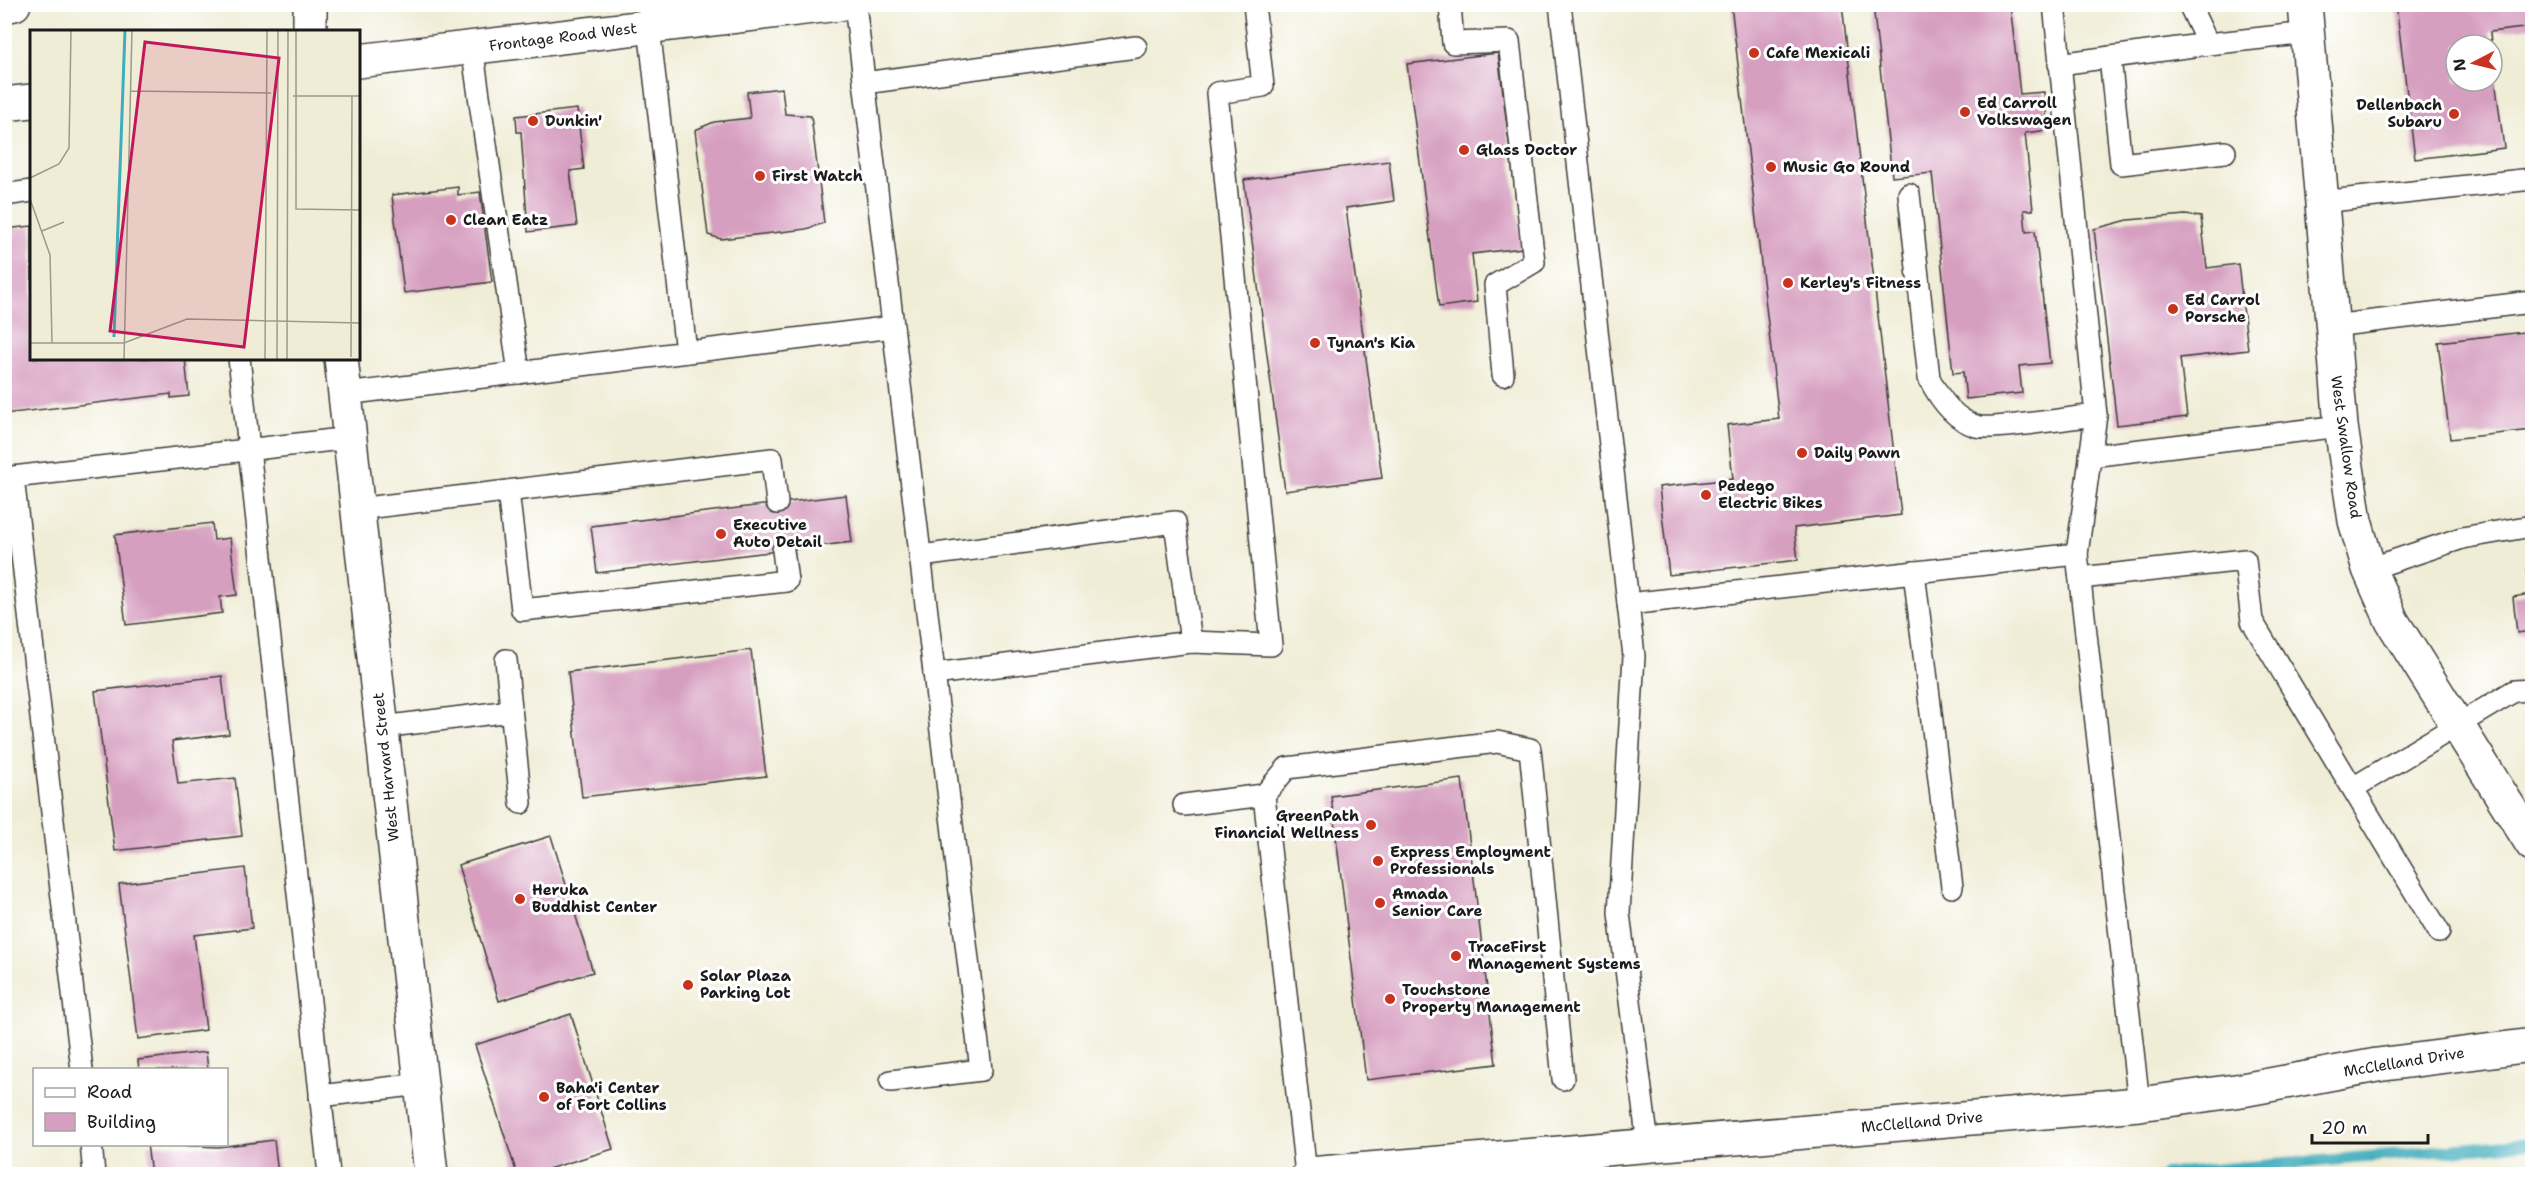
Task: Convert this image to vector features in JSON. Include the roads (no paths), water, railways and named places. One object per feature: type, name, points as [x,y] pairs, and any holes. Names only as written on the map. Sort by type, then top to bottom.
[{"type":"main road","points":[[4,6],[14,4]]},
{"type":"main road","points":[[310,4],[310,30]]},
{"type":"main road","name":"Frontage Road West","points":[[360,61],[839,4]]},
{"type":"main road","name":"West Swallow Road","points":[[2307,19],[2341,426],[2355,521],[2369,569],[2392,621],[2532,844]]},
{"type":"main road","points":[[4,104],[30,101]]},
{"type":"main road","name":"West Harvard Street","points":[[341,360],[431,1174]]},
{"type":"main road","name":"McClelland Drive","points":[[1307,1174],[2139,1104],[2242,1090],[2377,1065],[2532,1045]]},
{"type":"lane","points":[[855,4],[981,1070],[891,1080]]},
{"type":"lane","points":[[934,674],[1191,642],[1271,645],[1217,93],[1263,86],[1254,4]]},
{"type":"lane","points":[[1450,4],[1454,44],[1509,41],[1534,262],[1495,285],[1503,375]]},
{"type":"lane","points":[[1560,4],[1634,656],[1619,913],[1648,1144]]},
{"type":"lane","points":[[2054,4],[2096,415],[2077,554],[2139,1104]]},
{"type":"lane","points":[[2188,4],[2208,44]]},
{"type":"lane","points":[[2059,64],[2208,44],[2307,19]]},
{"type":"lane","points":[[649,27],[686,352]]},
{"type":"lane","points":[[472,47],[519,373]]},
{"type":"lane","points":[[864,83],[1136,47]]},
{"type":"lane","points":[[2110,57],[2121,164],[2225,152]]},
{"type":"lane","points":[[2322,202],[2532,179]]},
{"type":"lane","points":[[4,195],[30,191]]},
{"type":"lane","points":[[1909,194],[1929,378],[1939,398],[1957,417],[1978,427],[2096,415]]},
{"type":"lane","points":[[2332,326],[2532,302]]},
{"type":"lane","points":[[345,394],[893,327]]},
{"type":"lane","points":[[239,360],[329,1174]]},
{"type":"lane","points":[[2090,456],[2341,426]]},
{"type":"lane","points":[[82,1068],[13,477],[350,438]]},
{"type":"lane","points":[[357,509],[772,459],[777,503]]},
{"type":"lane","points":[[508,491],[522,610],[787,581],[783,550]]},
{"type":"lane","points":[[921,556],[1175,522],[1191,642]]},
{"type":"lane","points":[[2369,569],[2462,538],[2532,526]]},
{"type":"lane","points":[[1628,604],[2077,554]]},
{"type":"lane","points":[[2080,578],[2245,560],[2252,621],[2439,932]]},
{"type":"lane","points":[[1914,572],[1952,887]]},
{"type":"lane","points":[[506,660],[521,803]]},
{"type":"lane","points":[[2353,788],[2514,692],[2532,690]]},
{"type":"lane","points":[[382,727],[512,711]]},
{"type":"lane","points":[[1184,805],[1264,795],[1287,768],[1497,742],[1530,749],[1563,1079]]},
{"type":"lane","points":[[1264,795],[1307,1174]]},
{"type":"lane","points":[[320,1096],[421,1084]]},
{"type":"lane","points":[[91,1146],[94,1174]]},
{"type":"waterway","points":[[2166,1174],[2532,1143]]},
{"type":"place","name":"Cafe Mexicali","points":[[1754,53]]},
{"type":"place","name":"Ed Carroll Volkswagen","points":[[1965,112]]},
{"type":"place","name":"Dellenbach Subaru","points":[[2454,114]]},
{"type":"place","name":"Dunkin'","points":[[533,121]]},
{"type":"place","name":"Glass Doctor","points":[[1464,150]]},
{"type":"place","name":"Music Go Round","points":[[1771,167]]},
{"type":"place","name":"First Watch","points":[[760,176]]},
{"type":"place","name":"Clean Eatz","points":[[451,220]]},
{"type":"place","name":"Kerley's Fitness","points":[[1788,283]]},
{"type":"place","name":"Ed Carrol Porsche","points":[[2173,309]]},
{"type":"place","name":"Tynan's Kia","points":[[1315,343]]},
{"type":"place","name":"Daily Pawn","points":[[1802,453]]},
{"type":"place","name":"Pedego Electric Bikes","points":[[1706,495]]},
{"type":"place","name":"Executive Auto Detail","points":[[721,534]]},
{"type":"place","name":"GreenPath Financial Wellness","points":[[1371,825]]},
{"type":"place","name":"Express Employment Professionals","points":[[1378,861]]},
{"type":"place","name":"Heruka Buddhist Center","points":[[520,899]]},
{"type":"place","name":"Amada Senior Care","points":[[1380,903]]},
{"type":"place","name":"TraceFirst Management Systems","points":[[1456,956]]},
{"type":"place","name":"Solar Plaza Parking Lot","points":[[688,985]]},
{"type":"place","name":"Touchstone Property Management","points":[[1390,999]]},
{"type":"place","name":"Baha'i Center of Fort Collins","points":[[544,1097]]}]
